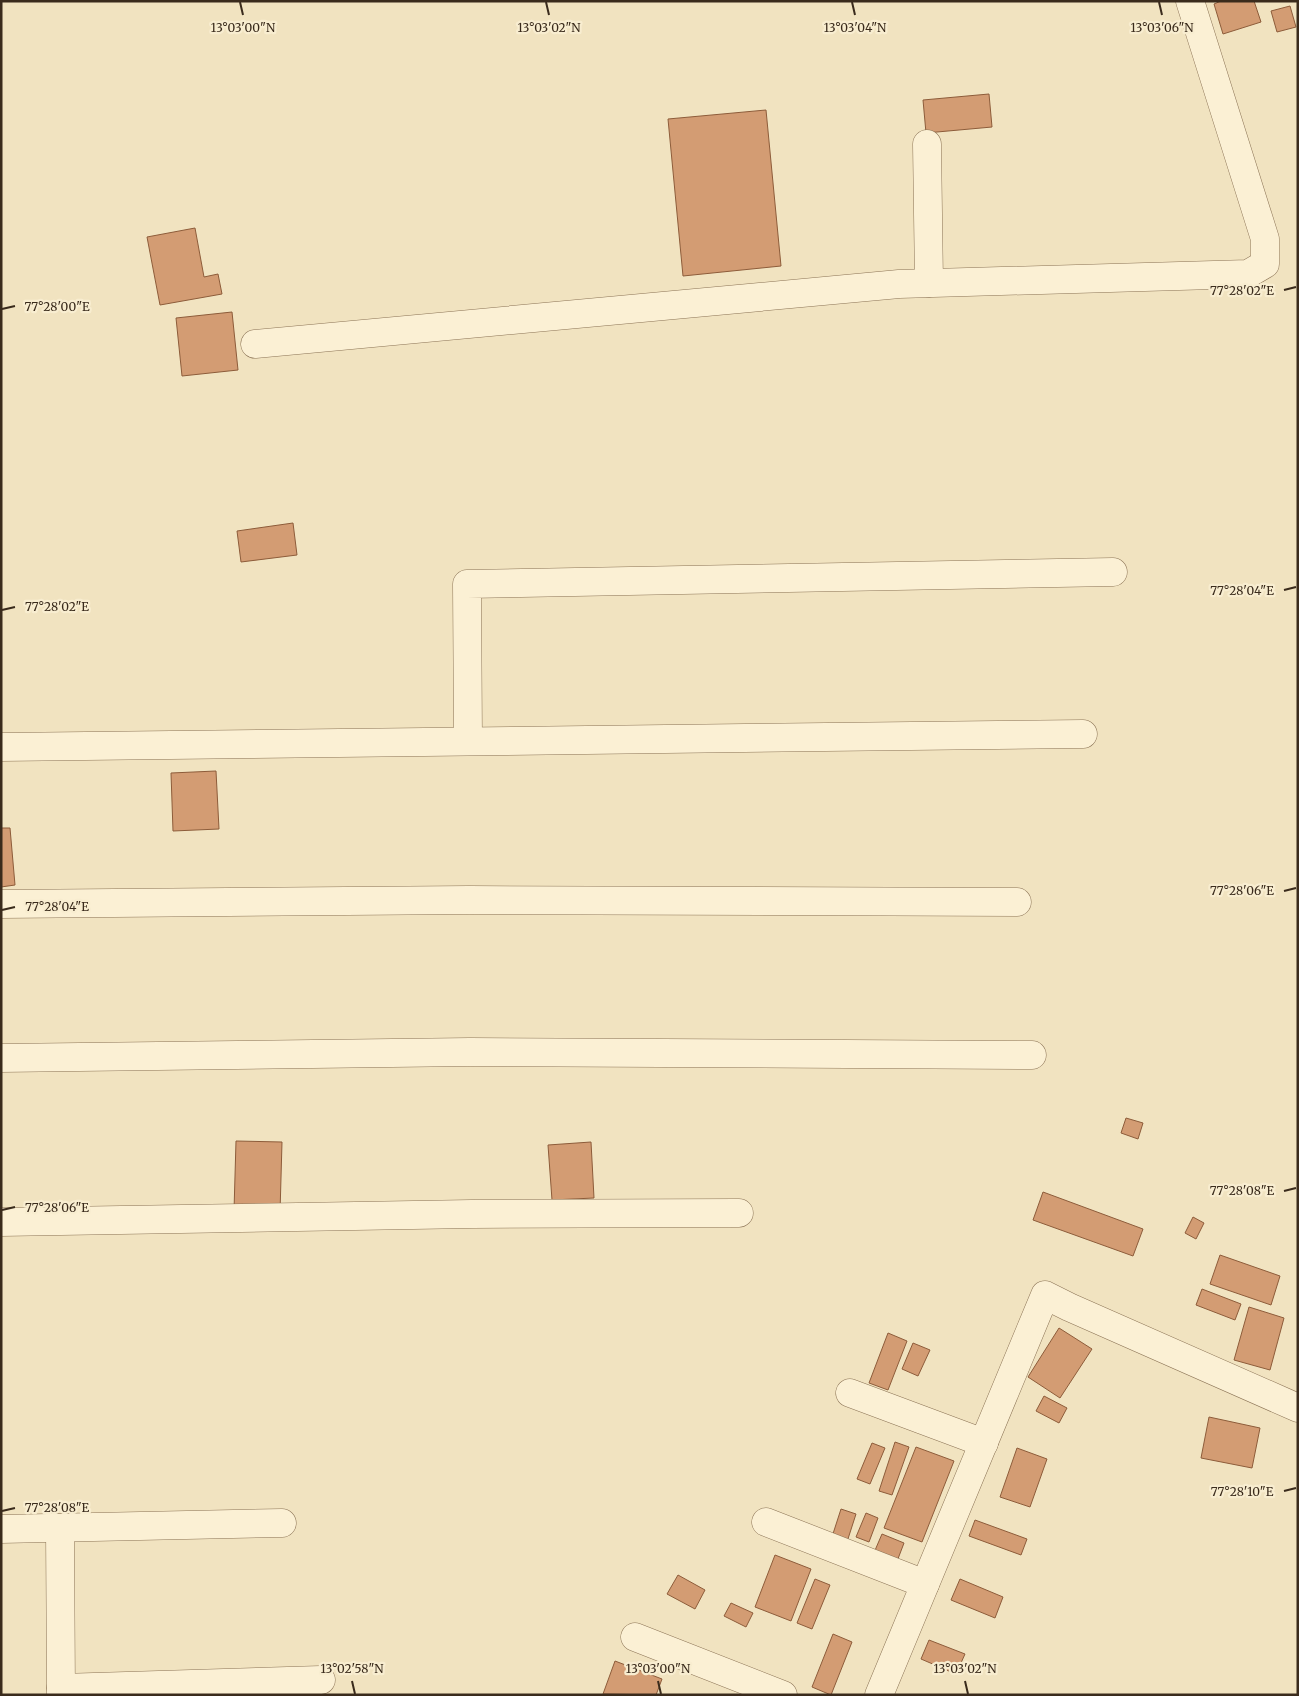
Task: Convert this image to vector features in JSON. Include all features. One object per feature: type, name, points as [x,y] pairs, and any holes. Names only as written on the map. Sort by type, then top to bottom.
[{"type":"street","points":[[255,344],[899,284],[1248,274],[1265,264],[1265,239],[1190,1]]},
{"type":"street","points":[[927,144],[929,283]]},
{"type":"street","points":[[468,741],[467,584],[1113,572]]},
{"type":"street","points":[[1,747],[1083,734]]},
{"type":"street","points":[[1,904],[459,900],[1017,902]]},
{"type":"street","points":[[1,1058],[470,1052],[1032,1055]]},
{"type":"street","points":[[1,1222],[471,1214],[739,1213]]},
{"type":"street","points":[[879,1695],[1045,1295],[1298,1408]]},
{"type":"street","points":[[850,1393],[984,1443]]},
{"type":"street","points":[[766,1522],[925,1584]]},
{"type":"street","points":[[1,1529],[282,1523]]},
{"type":"street","points":[[60,1528],[61,1691],[321,1680]]},
{"type":"street","points":[[635,1637],[783,1695]]},
{"type":"building","points":[[1221,1],[1254,1],[1261,22],[1223,34],[1214,4]]},
{"type":"building","points":[[1290,6],[1296,27],[1277,32],[1271,11]]},
{"type":"building","points":[[989,94],[992,127],[926,133],[923,100]]},
{"type":"building","points":[[766,110],[781,266],[683,276],[668,119]]},
{"type":"building","points":[[195,228],[204,277],[218,274],[222,294],[160,305],[147,237]]},
{"type":"building","points":[[232,312],[238,370],[182,376],[176,318]]},
{"type":"building","points":[[293,523],[297,555],[241,562],[237,531]]},
{"type":"building","points":[[216,771],[219,829],[173,831],[171,773]]},
{"type":"building","points":[[1,828],[10,828],[15,885],[1,887]]},
{"type":"building","points":[[1126,1118],[1143,1123],[1138,1139],[1121,1133]]},
{"type":"building","points":[[236,1141],[282,1142],[280,1213],[234,1211]]},
{"type":"building","points":[[591,1142],[594,1198],[552,1200],[548,1145]]},
{"type":"building","points":[[1043,1192],[1143,1229],[1133,1256],[1033,1220]]},
{"type":"building","points":[[1193,1217],[1204,1223],[1196,1239],[1185,1233]]},
{"type":"building","points":[[1220,1255],[1280,1276],[1271,1305],[1210,1284]]},
{"type":"building","points":[[1202,1289],[1241,1304],[1235,1320],[1196,1305]]},
{"type":"building","points":[[1249,1307],[1284,1318],[1270,1370],[1234,1360]]},
{"type":"building","points":[[1059,1328],[1092,1349],[1060,1398],[1028,1377]]},
{"type":"building","points":[[888,1333],[907,1341],[888,1390],[869,1383]]},
{"type":"building","points":[[913,1343],[930,1350],[918,1376],[902,1369]]},
{"type":"building","points":[[1044,1396],[1067,1408],[1059,1423],[1036,1411]]},
{"type":"building","points":[[1209,1417],[1260,1428],[1252,1468],[1201,1458]]},
{"type":"building","points":[[895,1442],[909,1447],[892,1495],[879,1491]]},
{"type":"building","points":[[872,1443],[885,1448],[870,1484],[857,1479]]},
{"type":"building","points":[[916,1447],[954,1461],[922,1542],[884,1528]]},
{"type":"building","points":[[1017,1448],[1047,1459],[1030,1507],[1000,1497]]},
{"type":"building","points":[[841,1509],[856,1514],[846,1545],[831,1540]]},
{"type":"building","points":[[866,1513],[878,1518],[869,1542],[856,1537]]},
{"type":"building","points":[[975,1520],[1027,1539],[1021,1555],[969,1536]]},
{"type":"building","points":[[882,1534],[904,1543],[896,1564],[873,1555]]},
{"type":"building","points":[[775,1555],[811,1569],[791,1621],[755,1607]]},
{"type":"building","points":[[678,1575],[705,1590],[695,1609],[667,1594]]},
{"type":"building","points":[[815,1579],[830,1585],[812,1629],[797,1623]]},
{"type":"building","points":[[960,1579],[1003,1597],[995,1618],[951,1600]]},
{"type":"building","points":[[731,1603],[753,1613],[746,1627],[724,1616]]},
{"type":"building","points":[[833,1634],[852,1642],[831,1695],[812,1687]]},
{"type":"building","points":[[929,1640],[965,1654],[956,1674],[921,1659]]},
{"type":"building","points":[[615,1661],[662,1679],[656,1695],[603,1694]]}]
